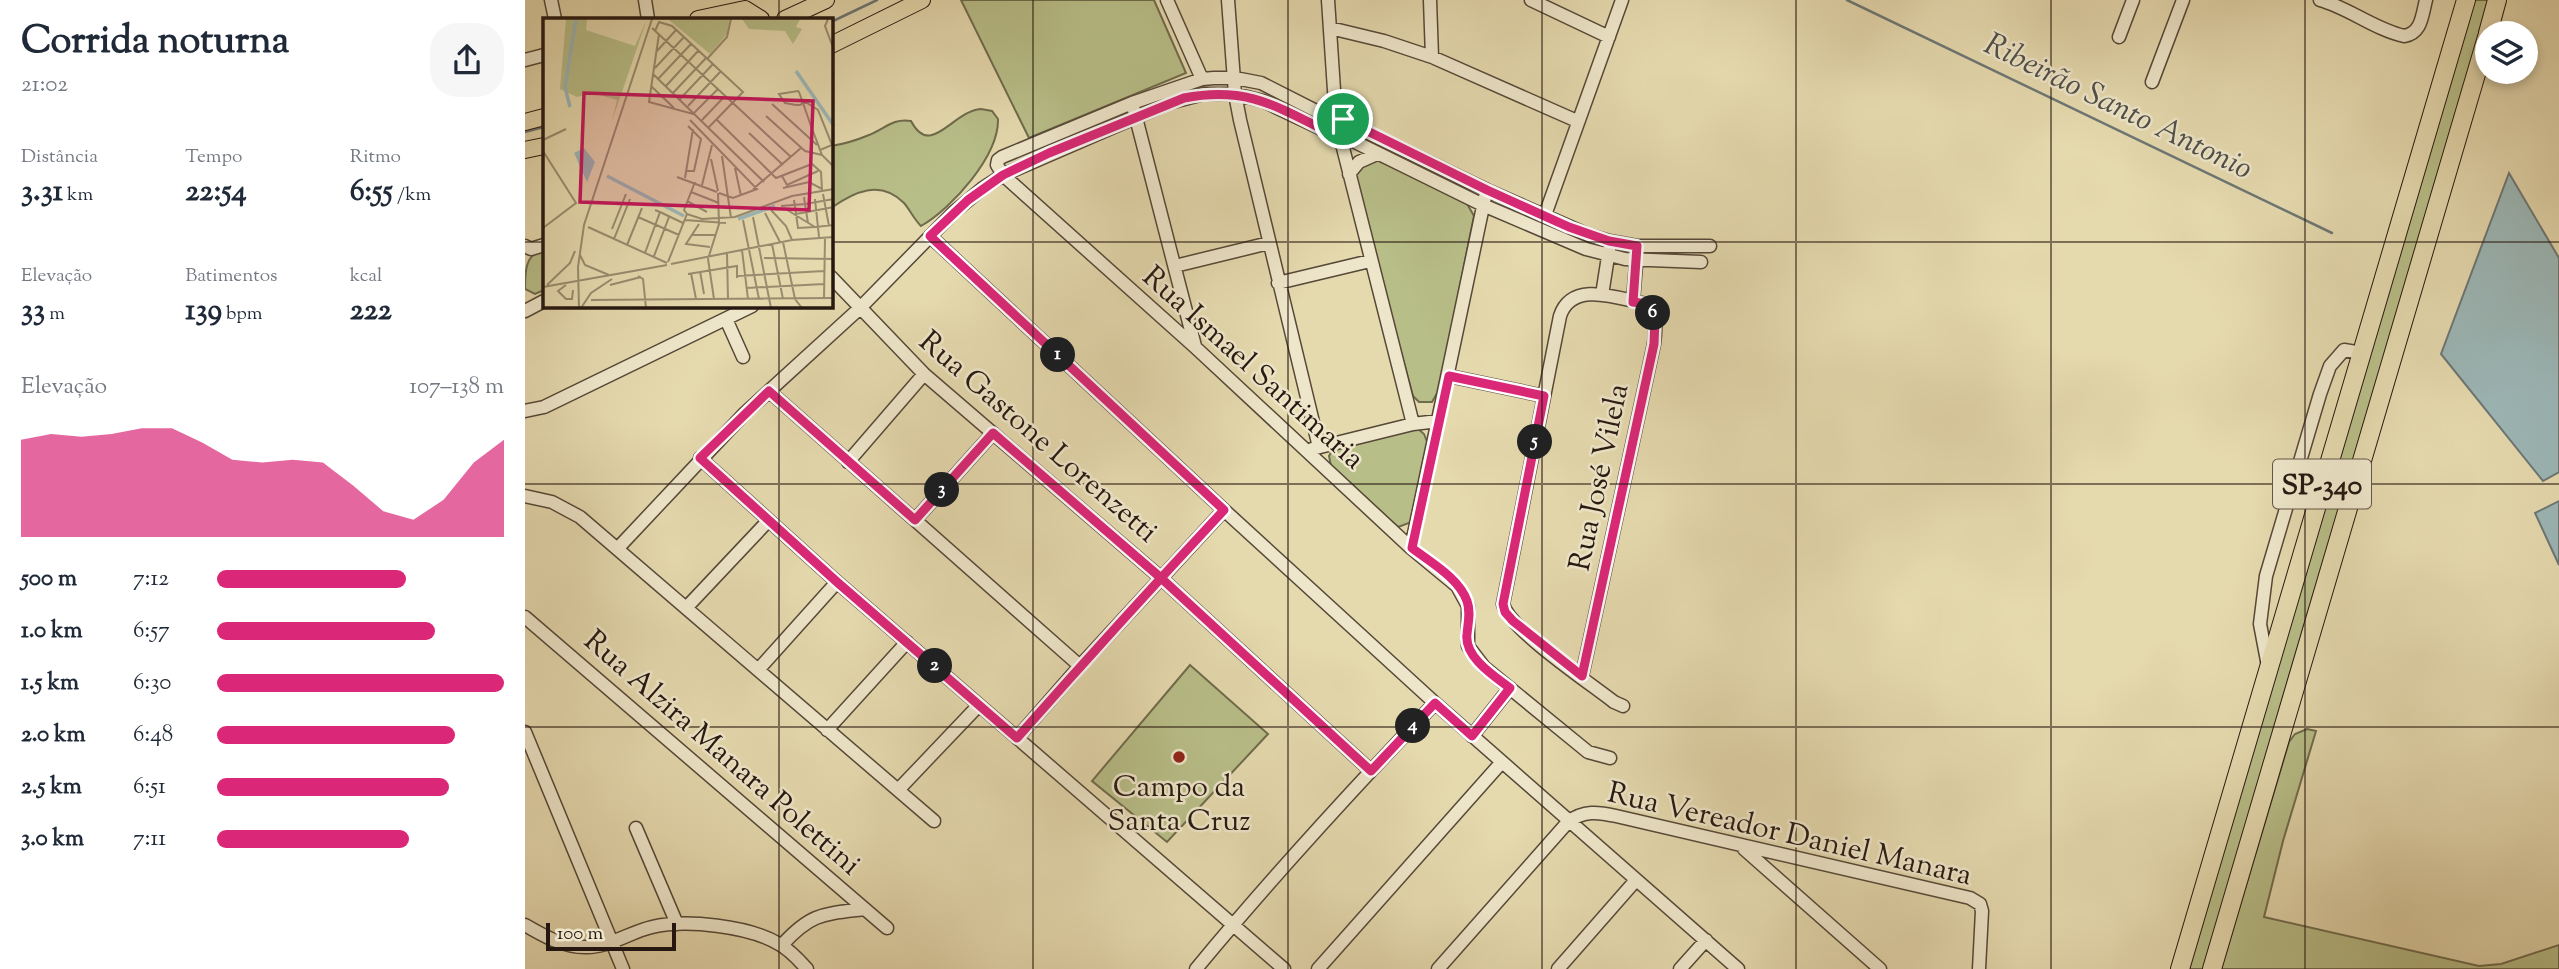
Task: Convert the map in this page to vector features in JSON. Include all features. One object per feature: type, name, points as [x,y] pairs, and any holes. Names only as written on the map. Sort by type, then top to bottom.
[{"type":"highway","name":"SP-340","points":[[2181,969],[2466,0]]},
{"type":"highway","name":"SP-340","points":[[2491,21],[2497,0]]},
{"type":"highway","name":"SP-340","points":[[2212,969],[2475,76]]},
{"type":"main road","points":[[787,18],[826,0]]},
{"type":"main road","points":[[833,44],[922,0]]},
{"type":"main road","points":[[701,18],[738,4],[759,18]]},
{"type":"main road","points":[[525,122],[543,117]]},
{"type":"main road","points":[[525,150],[543,146]]},
{"type":"street","points":[[551,0],[555,18]]},
{"type":"street","points":[[645,0],[648,18]]},
{"type":"street","points":[[1167,0],[1202,79]]},
{"type":"street","points":[[1228,0],[1235,94],[1313,449],[1413,424],[1438,421]]},
{"type":"street","points":[[1328,0],[1338,130],[1413,424]]},
{"type":"street","points":[[1430,0],[1433,57]]},
{"type":"street","points":[[1531,0],[1609,37]]},
{"type":"street","points":[[1545,215],[1622,0]]},
{"type":"street","points":[[2119,37],[2133,0]]},
{"type":"street","points":[[2152,82],[2183,0]]},
{"type":"street","points":[[2320,0],[2340,3],[2393,33],[2404,36],[2413,34],[2419,26],[2426,0]]},
{"type":"street","points":[[1330,28],[1384,41],[1433,57],[1577,121]]},
{"type":"street","points":[[525,60],[543,55]]},
{"type":"street","points":[[1003,175],[997,165],[1000,158],[1132,103],[1202,79],[1235,78],[1261,83],[1377,154],[1483,205],[1586,249],[1637,260],[1701,262]]},
{"type":"street","points":[[618,548],[700,458],[860,309],[968,200],[1003,175],[1184,98],[1204,94],[1235,94],[1338,130],[1351,132],[1350,124],[1487,190],[1569,227],[1609,241],[1637,246],[1710,246]]},
{"type":"street","points":[[1132,103],[1195,347]]},
{"type":"street","points":[[1349,174],[1359,162],[1377,154]]},
{"type":"street","name":"Rua Ismael Santimaria","points":[[1003,175],[1313,449],[1412,548],[1445,573],[1467,600],[1467,641],[1471,651],[1484,667],[1510,688]]},
{"type":"street","points":[[1412,548],[1487,190]]},
{"type":"street","points":[[930,236],[1501,763],[1738,969]]},
{"type":"street","points":[[1602,295],[1609,241]]},
{"type":"street","points":[[1175,266],[1269,243]]},
{"type":"street","points":[[1623,706],[1614,702],[1513,621],[1505,612],[1503,598],[1560,316],[1565,304],[1580,295],[1602,295],[1633,302],[1637,246]]},
{"type":"street","points":[[1278,283],[1370,261]]},
{"type":"street","name":"Rua Gastone Lorenzetti","points":[[833,279],[924,374],[1161,578],[1371,771]]},
{"type":"street","points":[[525,311],[543,302]]},
{"type":"street","name":"Rua José Vilela","points":[[1582,676],[1654,344],[1655,323],[1651,308],[1647,304],[1633,302]]},
{"type":"street","points":[[525,411],[544,407],[748,308]]},
{"type":"street","points":[[726,319],[743,357]]},
{"type":"street","points":[[2269,669],[2260,624],[2263,589],[2304,440],[2335,359],[2344,350],[2362,353]]},
{"type":"street","points":[[848,462],[924,374]]},
{"type":"street","points":[[1449,376],[1544,396]]},
{"type":"street","points":[[769,391],[1080,666]]},
{"type":"street","points":[[915,520],[993,433]]},
{"type":"street","points":[[700,458],[837,582],[1284,969]]},
{"type":"street","points":[[525,496],[552,502],[567,509],[618,548],[934,821]]},
{"type":"street","points":[[1017,738],[1224,510]]},
{"type":"street","points":[[686,608],[768,521]]},
{"type":"street","points":[[758,670],[837,582]]},
{"type":"street","name":"Rua Alzira Manara Polettini","points":[[525,617],[887,928]]},
{"type":"street","points":[[828,730],[907,642]]},
{"type":"street","points":[[1472,736],[1510,688],[1588,752],[1610,758]]},
{"type":"street","points":[[1196,969],[1232,925],[1435,703]]},
{"type":"street","points":[[899,789],[979,705]]},
{"type":"street","points":[[525,732],[528,749],[623,969]]},
{"type":"street","points":[[1318,969],[1501,763]]},
{"type":"street","name":"Rua Vereador Daniel Manara","points":[[1568,822],[1584,812],[1604,813],[1975,901],[1982,908],[1983,916],[1979,969]]},
{"type":"street","points":[[1438,969],[1568,822]]},
{"type":"street","points":[[636,828],[677,924]]},
{"type":"street","points":[[1741,846],[1880,969]]},
{"type":"street","points":[[1558,969],[1636,880]]},
{"type":"street","points":[[782,945],[799,926],[811,919],[865,909]]},
{"type":"street","points":[[525,925],[553,940],[577,947],[612,942],[653,927],[677,924],[707,926],[748,933],[782,945],[807,969]]},
{"type":"street","points":[[1680,969],[1706,940]]},
{"type":"green space","points":[[961,0],[1154,0],[1186,73],[1029,138]]},
{"type":"green space","points":[[2471,0],[2492,0],[2486,21],[2475,21],[2475,58],[2207,969],[2186,969]]},
{"type":"green space","points":[[981,109],[992,111],[998,119],[991,149],[971,180],[933,218],[921,226],[904,203],[886,191],[867,190],[833,207],[833,146],[860,139],[904,120],[911,121],[926,135],[934,134],[970,112]]},
{"type":"green space","points":[[1375,159],[1466,202],[1474,216],[1439,390],[1432,402],[1419,402],[1413,396],[1355,182],[1359,163]]},
{"type":"green space","points":[[543,249],[543,290],[535,294],[525,289],[526,270],[530,259]]},
{"type":"green space","points":[[1417,428],[1424,434],[1428,444],[1414,517],[1409,523],[1398,527],[1331,466],[1329,456],[1333,449]]},
{"type":"green space","name":"Campo da Santa Cruz","points":[[1190,665],[1268,734],[1167,842],[1092,781]]},
{"type":"green space","points":[[2307,729],[2316,731],[2283,841],[2264,917],[2479,966],[2501,964],[2559,945],[2559,969],[2221,969],[2289,742],[2295,734]]},
{"type":"water","points":[[2509,173],[2559,258],[2559,472],[2543,481],[2441,354]]},
{"type":"water","points":[[2559,501],[2559,565],[2535,513]]},
{"type":"waterway","name":"Ribeirão Santo Antonio","points":[[833,21],[877,0]]},
{"type":"waterway","name":"Ribeirão Santo Antonio","points":[[1847,0],[2332,233]]},
{"type":"waterway","name":"Ribeirão Santo Antonio","points":[[525,132],[543,127]]},
{"type":"place","name":"Campo da Santa Cruz","points":[[1179,757]]},
{"type":"route","points":[[1343,119],[1332,122],[1330,133],[1278,107],[1235,94],[1204,94],[1184,98],[1049,153],[1003,175],[968,200],[930,236],[1224,510],[1161,578],[1080,666],[1017,738],[837,582],[700,458],[769,391],[915,520],[993,433],[1161,578],[1371,771],[1435,703],[1472,736],[1510,688],[1484,667],[1471,651],[1467,641],[1468,606],[1464,594],[1445,573],[1412,548],[1449,376],[1544,396],[1503,604],[1505,612],[1527,634],[1582,676],[1654,344],[1655,318],[1647,304],[1633,302],[1637,246],[1609,241],[1569,227],[1343,119]]}]
